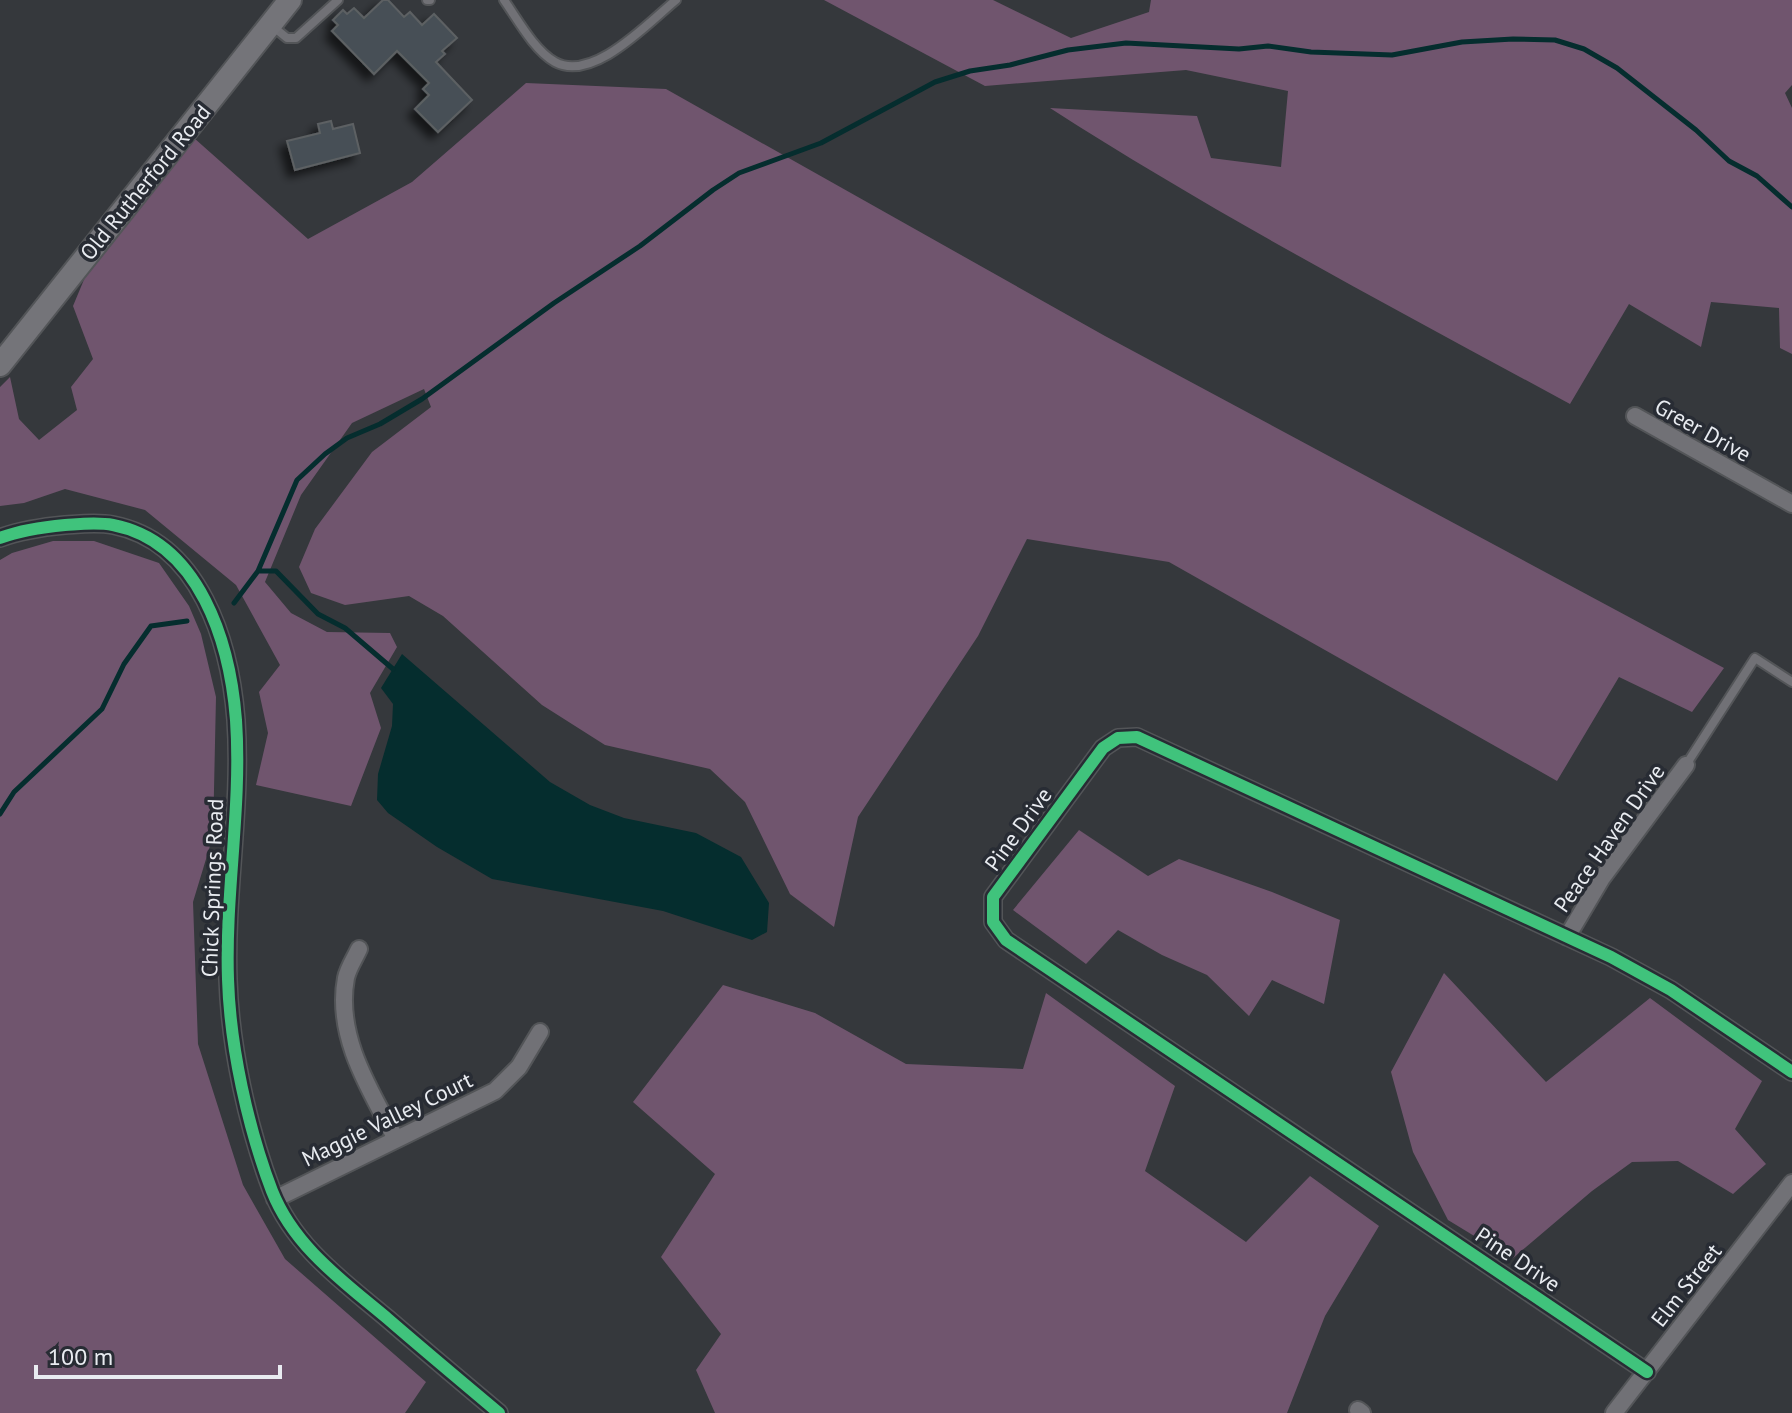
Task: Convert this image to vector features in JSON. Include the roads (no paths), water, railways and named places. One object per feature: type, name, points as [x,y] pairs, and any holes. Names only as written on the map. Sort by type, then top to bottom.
[{"type":"street","name":"Old Rutherford Road","points":[[0,365],[290,0]]},
{"type":"street","name":"Greer Drive","points":[[1635,416],[1792,504]]},
{"type":"street","name":"Chick Springs Road","points":[[0,538],[40,527],[112,524],[143,535],[162,546],[188,572],[202,594],[226,659],[236,723],[227,920],[228,984],[245,1096],[258,1150],[275,1199],[293,1230],[322,1263],[499,1413]]},
{"type":"street","name":"Pine Drive","points":[[1647,1372],[1006,940],[993,922],[993,897],[1103,748],[1118,738],[1137,737],[1651,978],[1792,1072]]},
{"type":"street","name":"Peace Haven Drive","points":[[1567,937],[1602,878],[1686,765]]},
{"type":"street","points":[[359,949],[346,975],[346,1029],[361,1071],[396,1139]]},
{"type":"street","name":"Maggie Valley Court","points":[[275,1199],[495,1091],[519,1067],[540,1032]]},
{"type":"street","name":"Elm Street","points":[[1614,1413],[1792,1183]]},
{"type":"lane","points":[[271,24],[287,38],[296,38],[338,0]]},
{"type":"lane","points":[[504,0],[540,48],[558,63],[571,65],[591,63],[613,52],[676,0]]},
{"type":"lane","points":[[1686,765],[1755,658],[1792,682]]},
{"type":"water","points":[[402,654],[550,782],[590,805],[624,818],[696,833],[741,857],[769,903],[767,932],[752,940],[663,911],[492,879],[437,847],[388,813],[377,800],[378,774],[392,726],[393,704],[381,688]]},
{"type":"waterway","points":[[234,603],[258,571],[297,480],[347,438],[380,424],[422,399],[739,173],[821,143],[935,82],[970,71],[1010,65],[1068,50],[1126,43],[1239,49],[1268,46],[1311,52],[1392,55],[1462,42],[1555,40],[1584,49],[1617,68],[1696,130],[1729,161],[1757,176],[1792,207]]},
{"type":"waterway","points":[[258,571],[276,571],[318,614],[345,628],[393,669]]},
{"type":"waterway","points":[[0,814],[14,792],[102,709],[124,664],[151,626],[187,621]]}]
